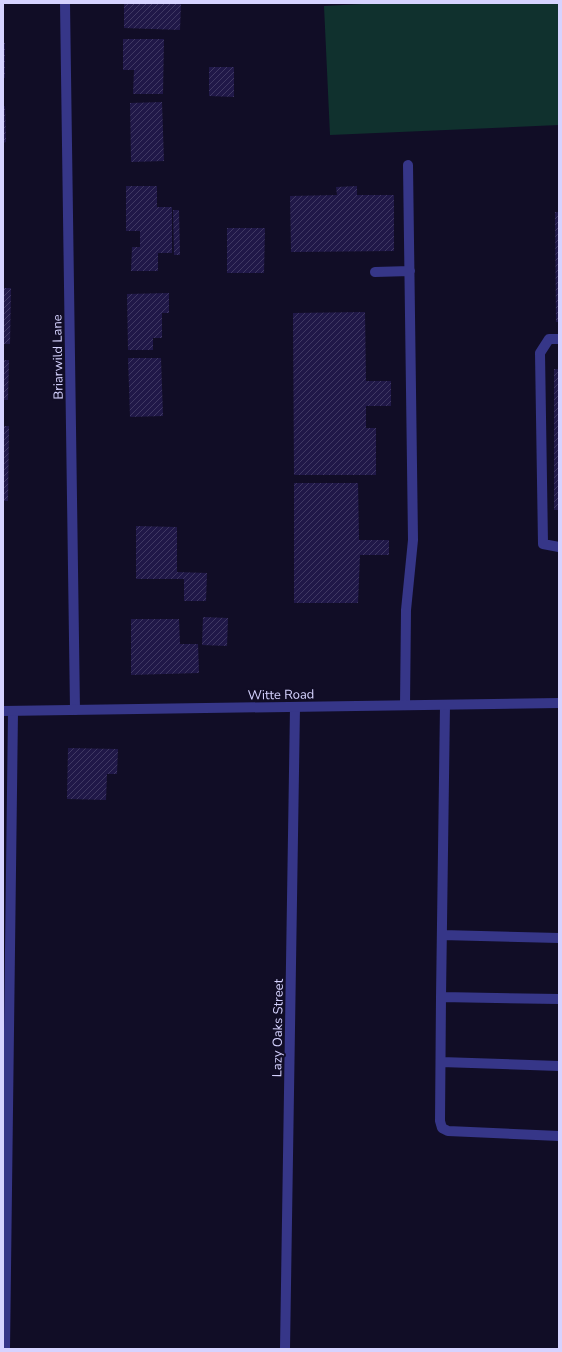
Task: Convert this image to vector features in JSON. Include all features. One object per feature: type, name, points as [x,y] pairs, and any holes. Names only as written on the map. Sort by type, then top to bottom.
[{"type":"street","name":"Briarwild Lane","points":[[65,3],[76,710]]},
{"type":"street","points":[[405,705],[406,610],[413,540],[408,165]]},
{"type":"street","points":[[375,272],[410,271]]},
{"type":"street","points":[[559,339],[549,339],[540,353],[543,544],[559,547]]},
{"type":"street","name":"Witte Road","points":[[8,711],[559,703]]},
{"type":"street","points":[[445,705],[440,1121],[442,1128],[448,1131],[559,1136]]},
{"type":"street","name":"Lazy Oaks Street","points":[[286,1349],[295,707]]},
{"type":"street","points":[[5,1349],[8,711]]},
{"type":"street","points":[[442,935],[559,938]]},
{"type":"street","points":[[441,997],[559,999]]},
{"type":"street","points":[[441,1062],[559,1066]]},
{"type":"green space","points":[[382,3],[559,3],[559,125],[330,135],[324,6]]},
{"type":"building","points":[[124,3],[181,3],[180,30],[124,28]]},
{"type":"building","points":[[123,39],[164,39],[163,94],[133,94],[134,70],[123,70]]},
{"type":"building","points":[[3,43],[5,43],[5,78],[3,78]]},
{"type":"building","points":[[209,67],[234,67],[234,97],[209,96]]},
{"type":"building","points":[[162,102],[164,161],[131,162],[130,103]]},
{"type":"building","points":[[3,106],[5,106],[6,142],[3,143]]},
{"type":"building","points":[[126,186],[157,186],[157,207],[172,207],[172,253],[158,253],[158,271],[131,271],[132,247],[140,247],[140,231],[126,231]]},
{"type":"building","points":[[357,186],[357,195],[394,195],[394,251],[291,252],[290,196],[337,195],[336,187]]},
{"type":"building","points":[[173,210],[179,210],[180,255],[174,255]]},
{"type":"building","points":[[555,212],[559,212],[559,322],[556,322]]},
{"type":"building","points":[[227,228],[265,228],[264,273],[227,273]]},
{"type":"building","points":[[3,288],[11,288],[10,344],[3,344]]},
{"type":"building","points":[[169,293],[169,313],[162,313],[162,338],[153,338],[153,350],[128,350],[127,294]]},
{"type":"building","points":[[365,312],[366,381],[391,381],[391,406],[366,406],[366,428],[376,428],[376,475],[294,475],[293,313]]},
{"type":"building","points":[[128,358],[161,358],[163,416],[130,417]]},
{"type":"building","points":[[3,360],[9,360],[8,400],[3,400]]},
{"type":"building","points":[[554,369],[559,369],[559,510],[554,510]]},
{"type":"building","points":[[3,426],[9,426],[8,501],[3,501]]},
{"type":"building","points":[[294,483],[358,483],[359,540],[389,540],[389,555],[360,555],[358,603],[294,603]]},
{"type":"building","points":[[136,526],[177,527],[177,572],[207,573],[206,601],[184,601],[184,579],[136,579]]},
{"type":"building","points":[[203,617],[228,618],[227,646],[202,645]]},
{"type":"building","points":[[131,619],[179,619],[180,644],[198,644],[199,673],[131,675]]},
{"type":"building","points":[[68,748],[118,749],[117,774],[107,774],[106,800],[67,799]]}]
